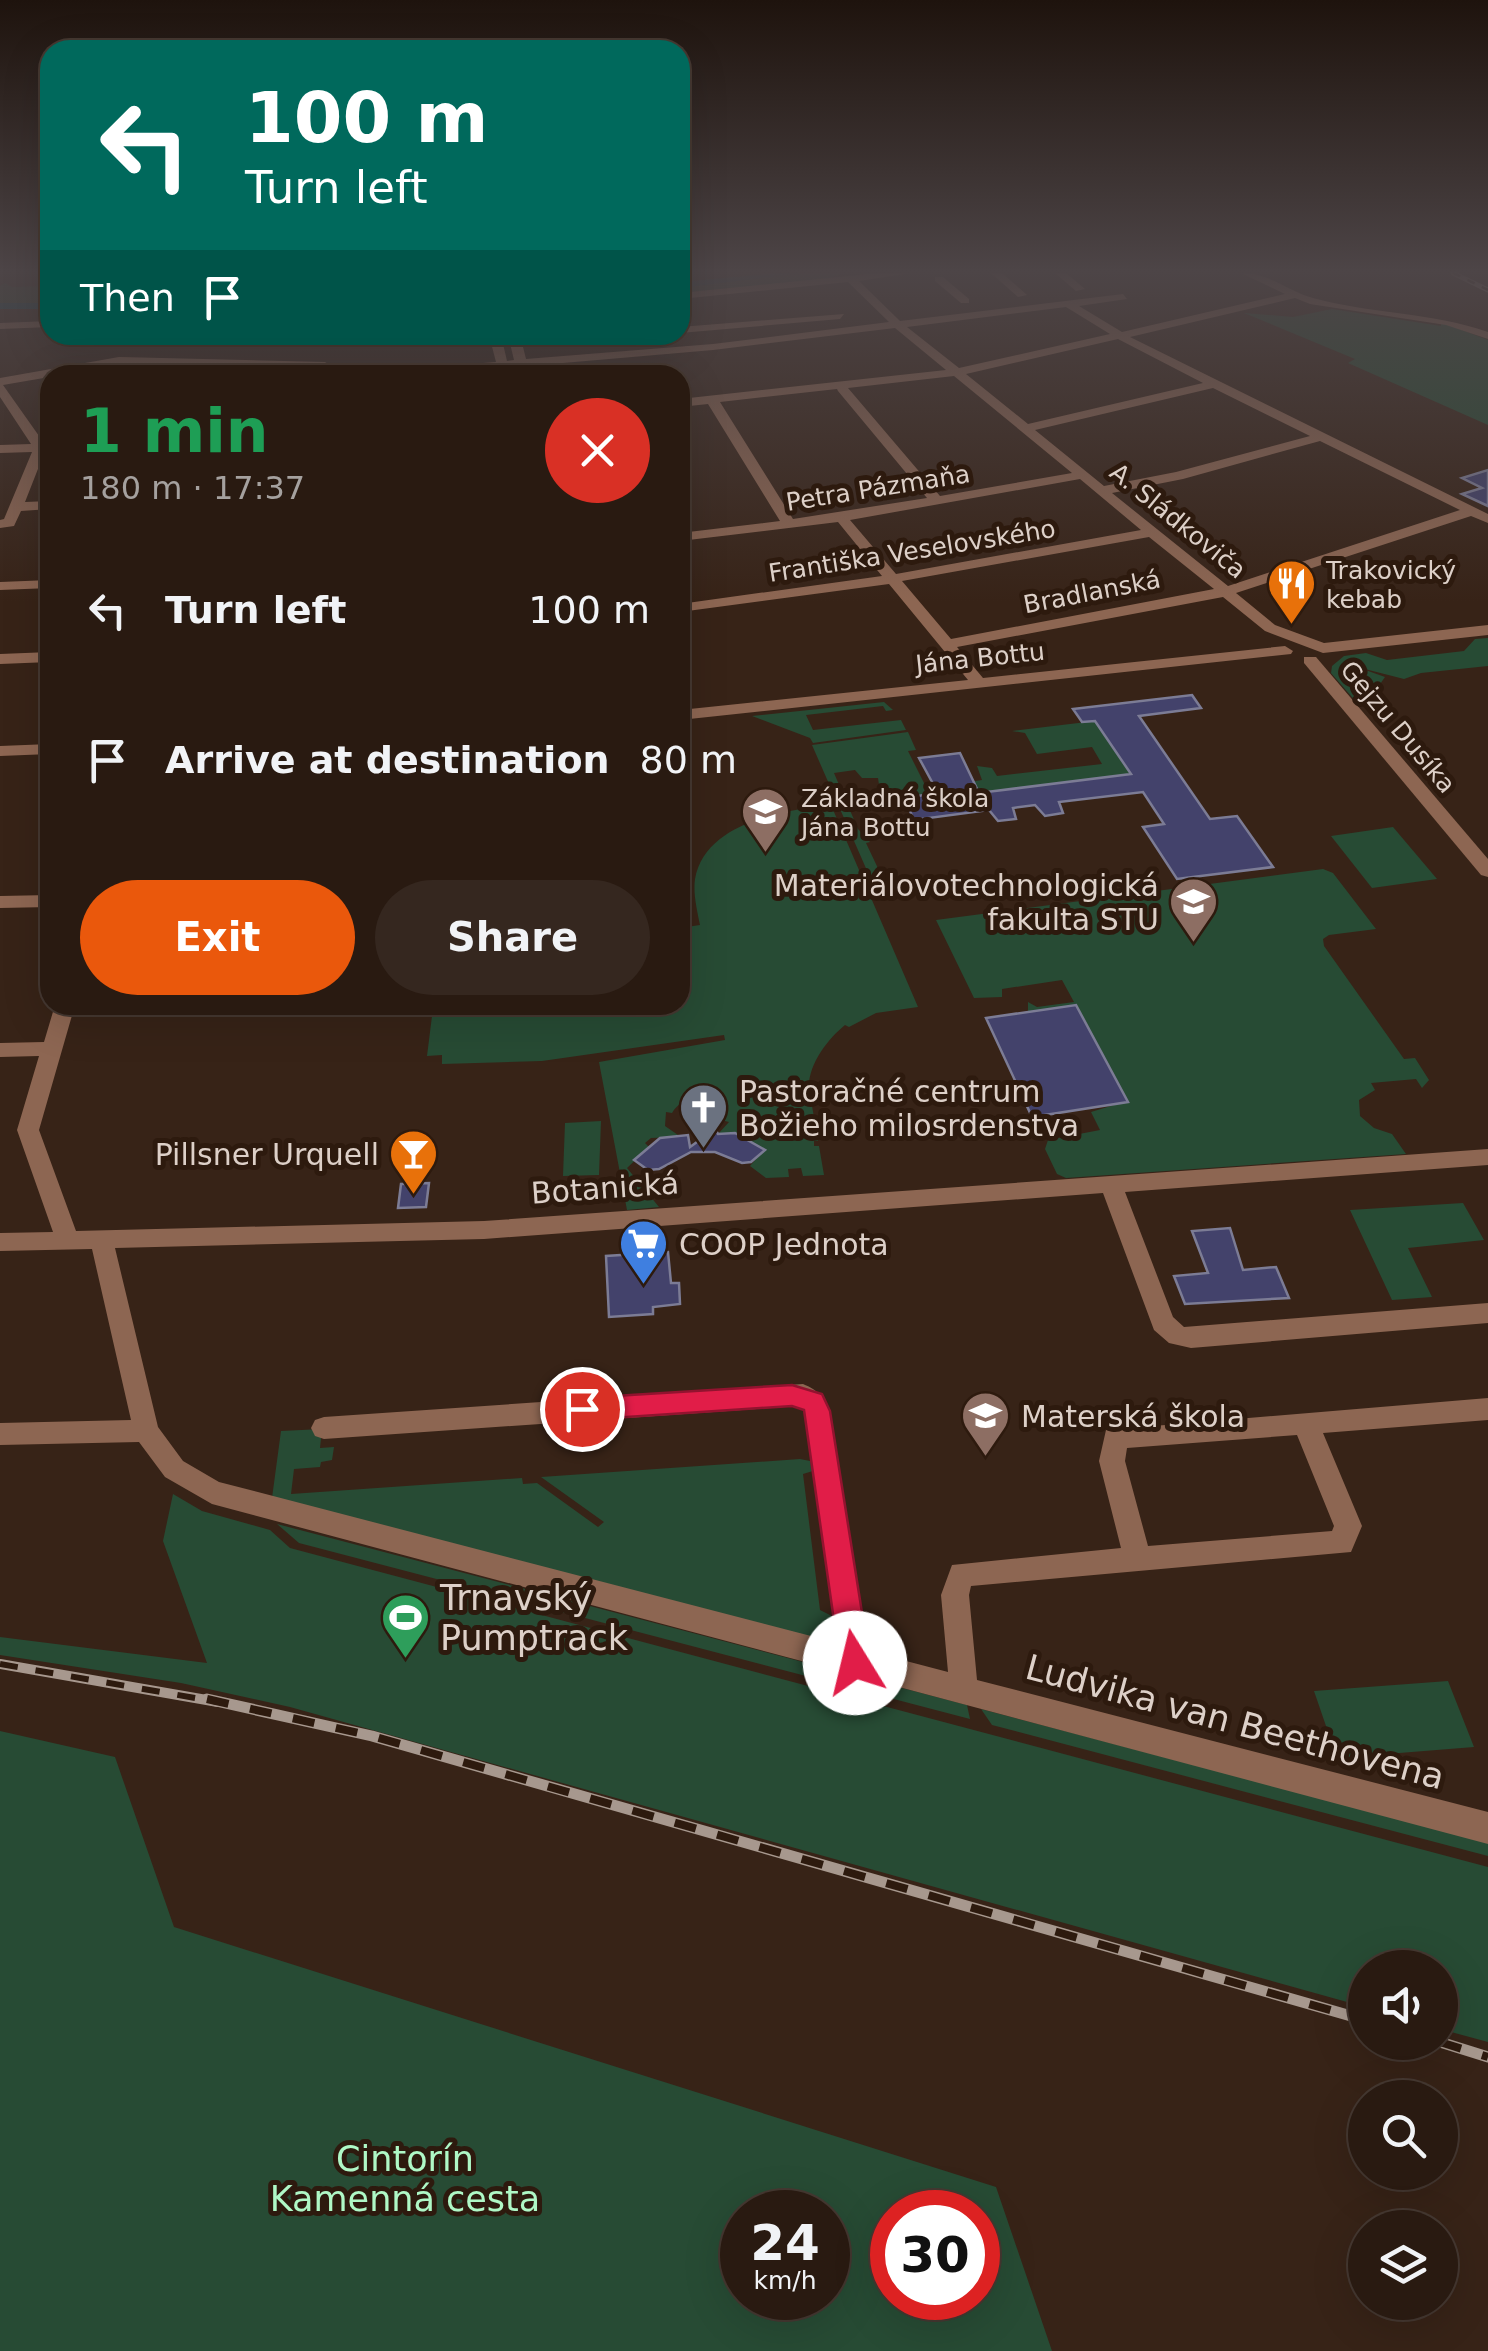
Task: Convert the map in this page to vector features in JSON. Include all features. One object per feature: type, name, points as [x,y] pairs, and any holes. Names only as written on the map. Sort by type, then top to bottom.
[{"type":"street","points":[[690,403],[880,383]]},
{"type":"street","name":"A. Sládkoviča","points":[[971,383],[1290,646]]},
{"type":"street","points":[[1025,429],[1214,384],[1488,519]]},
{"type":"street","points":[[0,385],[40,440]]},
{"type":"street","points":[[842,388],[938,501]]},
{"type":"street","points":[[712,400],[790,526]]},
{"type":"street","points":[[1100,491],[1178,476],[1319,437]]},
{"type":"street","points":[[0,449],[40,447]]},
{"type":"street","points":[[0,524],[8,523],[40,457]]},
{"type":"street","name":"Petra Pázmaňa","points":[[690,536],[790,526],[1082,475]]},
{"type":"street","points":[[16,507],[40,506]]},
{"type":"street","name":"Bradlanská","points":[[948,644],[1224,592],[1472,511]]},
{"type":"street","points":[[840,516],[980,683]]},
{"type":"street","name":"Františka Veselovského","points":[[690,607],[895,580],[1151,532]]},
{"type":"street","points":[[0,586],[40,584]]},
{"type":"street","points":[[1290,646],[1316,654],[1488,630]]},
{"type":"street","name":"Jána Bottu","points":[[690,715],[1290,646]]},
{"type":"street","name":"Gejzu Dusíka","points":[[1316,654],[1488,871]]},
{"type":"street","points":[[0,659],[40,657]]},
{"type":"street","points":[[0,751],[40,749]]},
{"type":"street","points":[[0,902],[40,900]]},
{"type":"street","points":[[63,1015],[28,1130],[69,1243]]},
{"type":"street","points":[[0,1050],[52,1049]]},
{"type":"street","name":"Botanická","points":[[0,1242],[484,1230],[1488,1157]]},
{"type":"street","points":[[1111,1184],[1163,1323],[1178,1336],[1488,1313]]},
{"type":"street","name":"Ludvika van Beethovena","points":[[102,1242],[146,1431],[160,1454],[191,1482],[236,1500],[1488,1828]]},
{"type":"street","points":[[324,1428],[803,1396],[818,1411],[855,1663]]},
{"type":"street","points":[[1138,1560],[1112,1462],[1115,1438],[1488,1409]]},
{"type":"street","points":[[963,1688],[964,1658],[954,1596],[956,1580],[962,1574],[1341,1542],[1348,1526],[1306,1424]]},
{"type":"street","points":[[0,1434],[146,1431]]},
{"type":"green space","points":[[1393,383],[1488,383],[1488,425]]},
{"type":"green space","points":[[1488,638],[1488,666],[1421,673],[1404,679],[1357,667],[1385,677],[1366,704],[1358,704],[1331,673],[1332,666],[1344,656],[1366,653],[1387,660],[1464,651],[1475,639]]},
{"type":"green space","points":[[884,702],[893,710],[886,711],[883,706],[806,715],[813,730],[901,720],[906,730],[813,743],[810,738],[752,716]]},
{"type":"green space","points":[[1095,721],[1131,774],[975,793],[969,782],[982,780],[977,766],[992,768],[997,776],[1102,764],[1092,747],[1037,754],[1025,733],[1012,731]]},
{"type":"green space","points":[[908,732],[916,750],[908,751],[926,787],[940,786],[943,793],[881,798],[878,778],[862,778],[855,770],[834,773],[858,829],[870,842],[866,843],[884,881],[872,882],[812,745]]},
{"type":"green space","points":[[831,805],[918,1007],[876,1013],[849,1027],[845,1025],[820,1053],[811,1072],[809,1093],[804,1094],[805,1100],[811,1100],[818,1141],[814,1141],[814,1146],[819,1146],[824,1175],[803,1176],[801,1168],[788,1169],[789,1177],[766,1178],[750,1166],[764,1150],[735,1133],[718,1134],[729,1122],[725,1121],[724,1107],[720,1110],[708,1102],[688,1100],[672,1113],[666,1112],[665,1126],[678,1135],[651,1138],[645,1143],[649,1147],[627,1168],[659,1207],[627,1210],[599,1062],[725,1040],[724,1035],[542,1061],[442,1064],[442,1055],[427,1056],[432,1016],[421,1015],[690,1015],[690,926],[700,925],[695,879],[702,860],[730,832],[750,822]]},
{"type":"green space","points":[[1393,827],[1437,879],[1372,888],[1331,836]]},
{"type":"green space","points":[[1323,869],[1333,873],[1376,929],[1329,935],[1323,939],[1324,946],[1404,1059],[1415,1058],[1429,1080],[1422,1088],[1416,1079],[1371,1083],[1375,1090],[1359,1100],[1360,1116],[1374,1128],[1392,1134],[1406,1154],[1066,1178],[1057,1174],[1045,1149],[1048,1140],[1100,1130],[1091,1112],[1127,1101],[1076,1005],[1028,1012],[1028,1002],[1037,1007],[1074,1002],[1062,980],[1002,989],[1002,997],[974,998],[936,920]]},
{"type":"green space","points":[[601,1121],[599,1175],[563,1176],[565,1123]]},
{"type":"green space","points":[[1463,1203],[1484,1240],[1408,1248],[1432,1297],[1392,1300],[1350,1210]]},
{"type":"green space","points":[[322,1429],[320,1448],[334,1447],[332,1460],[321,1462],[320,1467],[294,1469],[291,1494],[522,1478],[523,1484],[537,1483],[598,1527],[604,1522],[541,1477],[800,1459],[815,1462],[816,1470],[803,1474],[820,1610],[834,1617],[835,1635],[821,1644],[272,1498],[281,1431]]},
{"type":"green space","points":[[173,1494],[202,1511],[270,1530],[290,1548],[1488,1867],[1488,2042],[1458,2034],[1458,1950],[1348,1950],[1348,2002],[290,1707],[181,1683],[0,1655],[0,1637],[207,1663],[163,1541]]},
{"type":"green space","points":[[277,1524],[967,1705],[970,1719],[299,1543]]},
{"type":"green space","points":[[1448,1681],[1474,1747],[1337,1758],[1314,1691]]},
{"type":"green space","points":[[981,1709],[1488,1842],[1488,1856],[992,1725]]},
{"type":"green space","name":"Cintorín Kamenná cesta","points":[[0,1731],[115,1757],[174,1927],[996,2187],[997,2190],[870,2190],[870,2320],[1000,2320],[1000,2199],[1052,2351],[0,2351]]},
{"type":"building","points":[[1488,470],[1488,506],[1462,494],[1482,488],[1462,478]]},
{"type":"building","points":[[1192,695],[1201,708],[1139,716],[1210,819],[1237,816],[1273,867],[1177,879],[1143,827],[1164,824],[1143,792],[1059,802],[1063,813],[1045,816],[1035,805],[1013,808],[1016,819],[998,821],[989,810],[914,820],[904,798],[938,793],[919,758],[960,753],[979,793],[1131,774],[1095,721],[1082,722],[1073,709]]},
{"type":"building","points":[[1076,1005],[1128,1102],[1032,1117],[986,1018]]},
{"type":"building","name":"Pastoračné centrum Božieho milosrdenstva","points":[[715,1129],[718,1134],[735,1133],[765,1150],[751,1162],[742,1163],[715,1152],[691,1152],[659,1169],[648,1170],[634,1160],[660,1138],[688,1135],[690,1147]]},
{"type":"building","name":"Pillsner Urquell","points":[[429,1183],[426,1207],[398,1208],[401,1184]]},
{"type":"building","points":[[1230,1228],[1243,1270],[1276,1267],[1289,1298],[1185,1304],[1174,1276],[1208,1273],[1192,1231]]},
{"type":"building","name":"COOP Jednota","points":[[668,1252],[671,1283],[679,1283],[680,1304],[653,1307],[653,1314],[609,1317],[606,1256]]},
{"type":"railway","points":[[0,1664],[218,1702]]},
{"type":"railway","points":[[207,1699],[372,1736],[1348,2015]]},
{"type":"railway","points":[[1458,2048],[1488,2057]]},
{"type":"place","name":"Trakovický kebab","points":[[1291,626]]},
{"type":"place","name":"Základná škola Jána Bottu","points":[[766,854]]},
{"type":"place","name":"Materiálovotechnologická fakulta STU","points":[[1194,944]]},
{"type":"place","name":"Pastoračné centrum Božieho milosrdenstva","points":[[704,1150]]},
{"type":"place","name":"Pillsner Urquell","points":[[414,1196]]},
{"type":"place","name":"COOP Jednota","points":[[644,1286]]},
{"type":"place","name":"Materská škola","points":[[986,1458]]},
{"type":"place","name":"Trnavský Pumptrack","points":[[405,1660]]},
{"type":"route","points":[[582,1409],[792,1396],[812,1401],[818,1411],[855,1663]]}]
